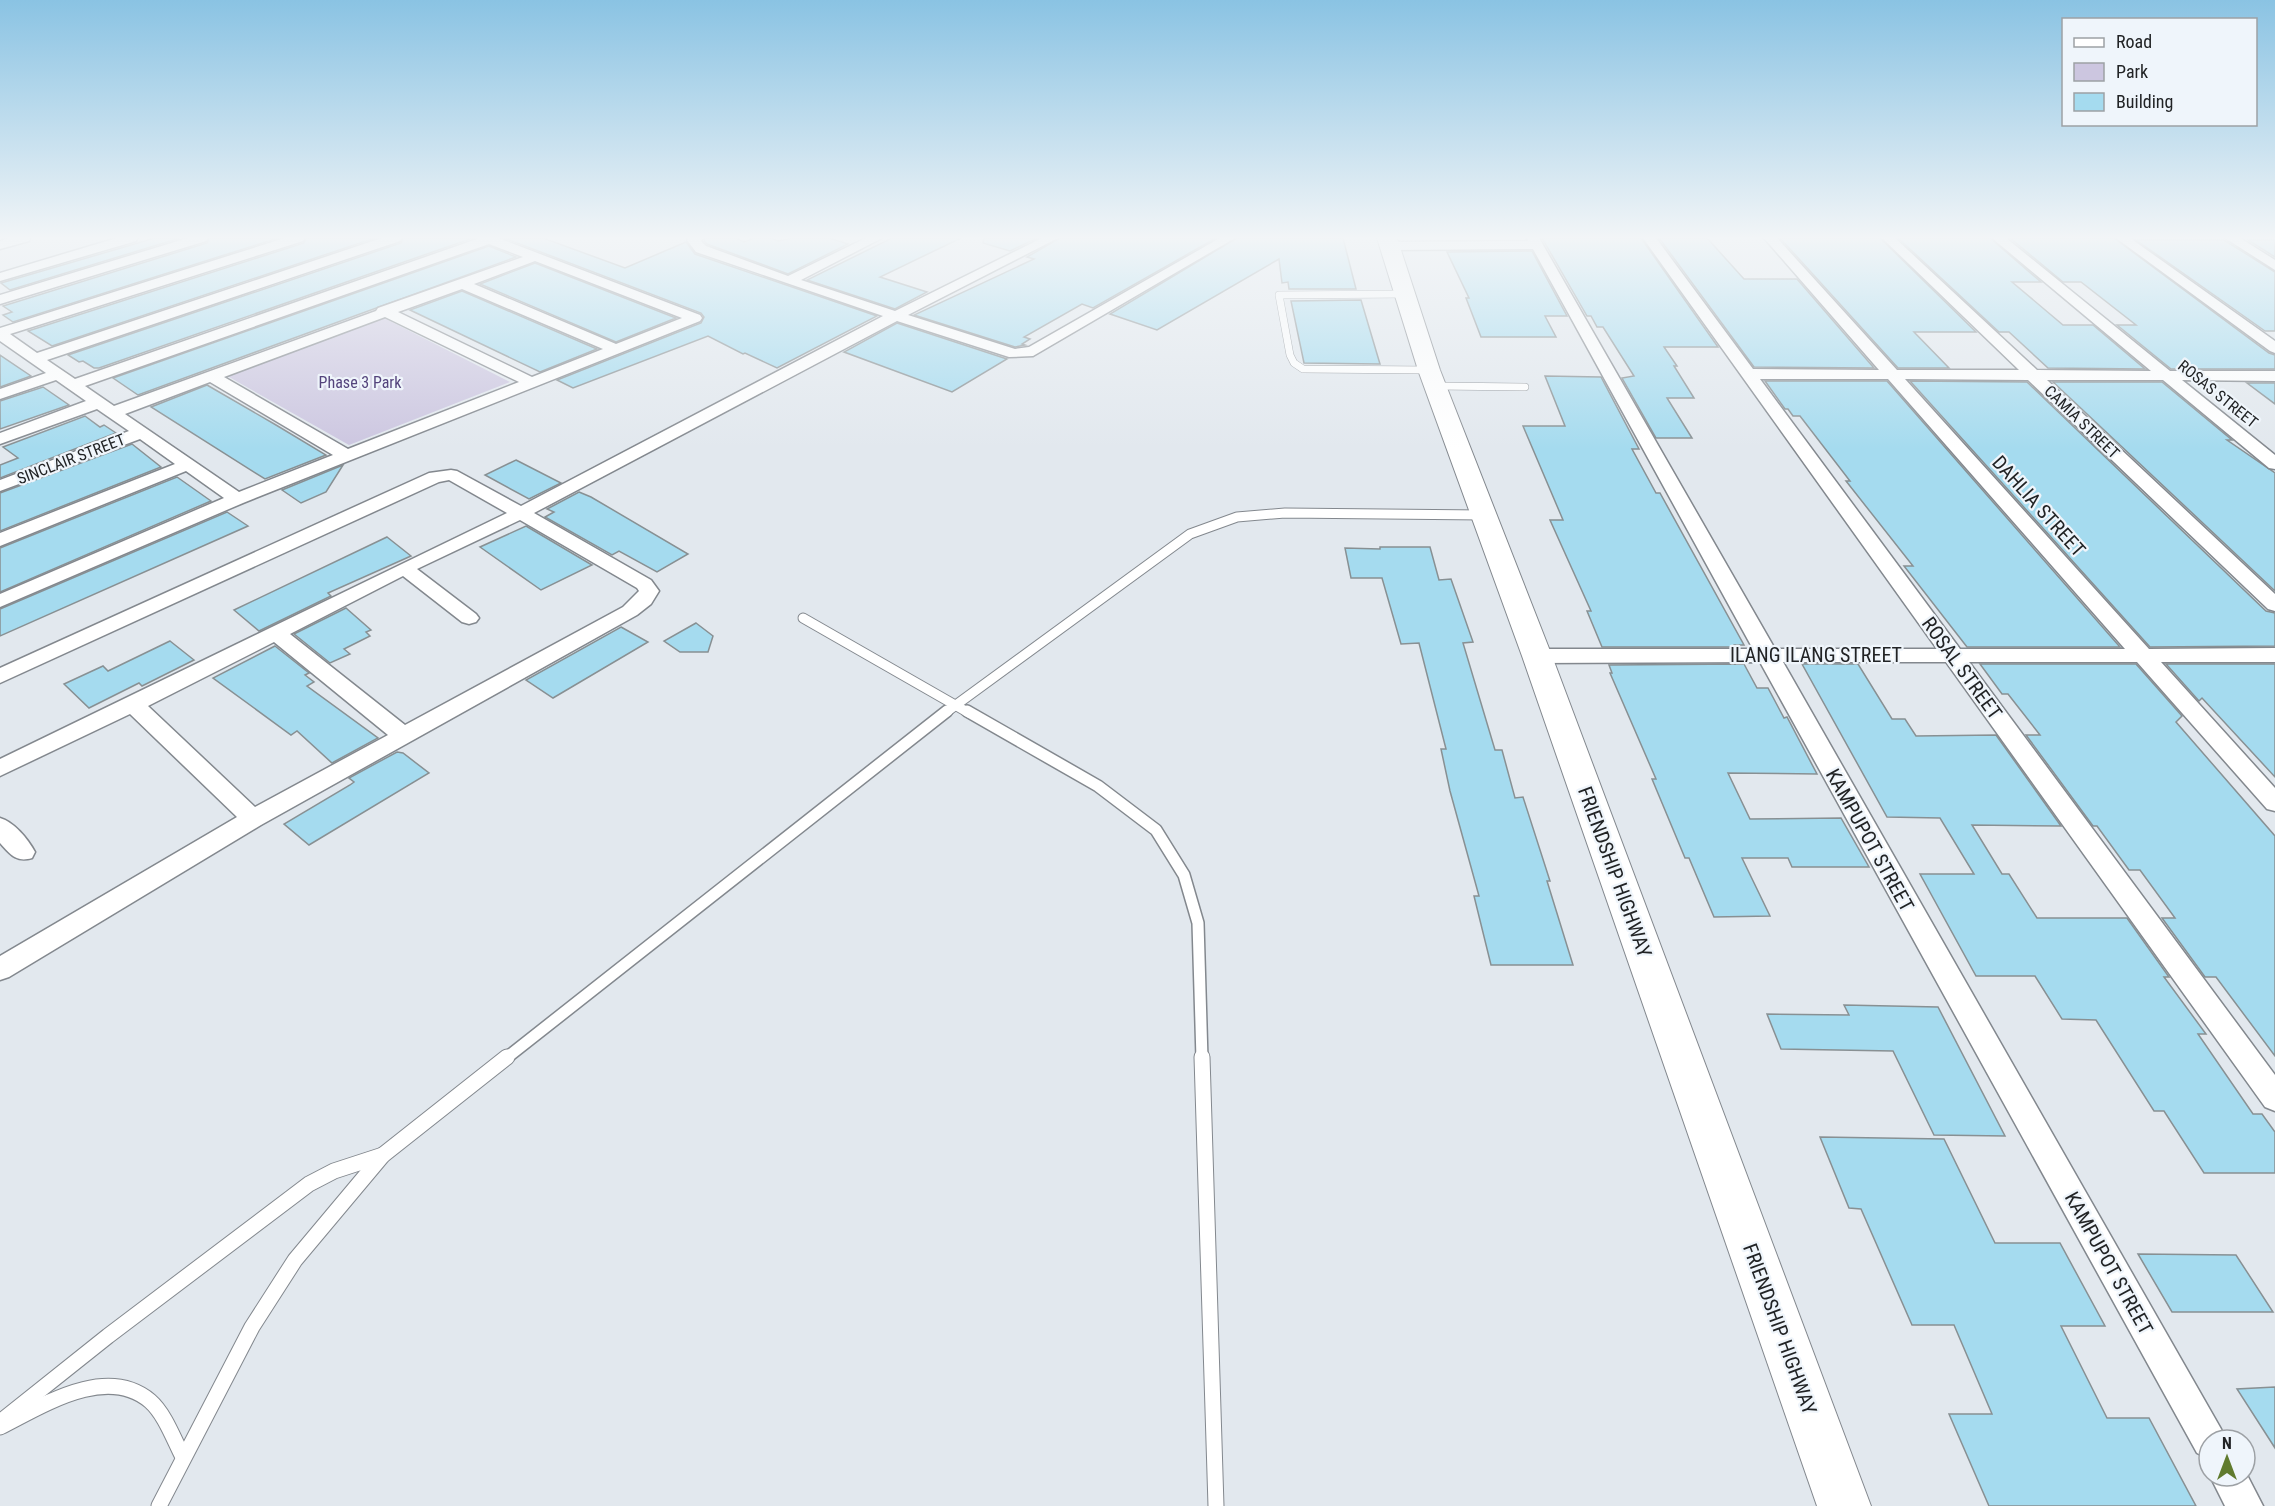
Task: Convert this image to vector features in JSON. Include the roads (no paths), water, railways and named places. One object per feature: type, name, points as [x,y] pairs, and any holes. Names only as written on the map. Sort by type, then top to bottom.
[{"type":"main road","name":"FRIENDSHIP HIGHWAY","points":[[1410,308],[1432,378],[1537,656],[1844,1506]]},
{"type":"street","points":[[0,333],[78,308]]},
{"type":"street","points":[[35,359],[186,308]]},
{"type":"street","points":[[74,385],[291,308]]},
{"type":"street","points":[[0,439],[210,375],[390,308]]},
{"type":"street","points":[[519,308],[615,349]]},
{"type":"street","points":[[0,601],[237,499],[694,318],[669,308]]},
{"type":"street","points":[[871,308],[1014,354],[1033,351],[1107,308]]},
{"type":"street","points":[[0,768],[404,568],[521,513],[910,308]]},
{"type":"street","name":"KAMPUPOT STREET","points":[[1571,308],[2201,1428]]},
{"type":"street","name":"ROSAL STREET","points":[[1700,308],[2275,1098]]},
{"type":"street","name":"DAHLIA STREET","points":[[1833,308],[2275,803]]},
{"type":"street","name":"CAMIA STREET","points":[[1962,308],[2275,605]]},
{"type":"street","name":"ROSAS STREET","points":[[2084,308],[2275,464]]},
{"type":"street","points":[[2220,308],[2275,348]]},
{"type":"street","points":[[383,311],[531,382]]},
{"type":"street","points":[[0,333],[237,499]]},
{"type":"street","points":[[0,394],[59,374]]},
{"type":"street","points":[[1748,374],[2275,376]]},
{"type":"street","points":[[210,375],[345,455]]},
{"type":"street","name":"SINCLAIR STREET","points":[[0,486],[143,432]]},
{"type":"street","points":[[0,540],[189,464]]},
{"type":"street","points":[[0,676],[435,477],[451,475],[460,478],[644,584],[649,591],[644,600],[630,610],[253,819],[0,969]]},
{"type":"street","points":[[404,568],[470,618]]},
{"type":"street","points":[[276,633],[403,735]]},
{"type":"street","name":"ILANG ILANG STREET","points":[[1537,656],[2275,655]]},
{"type":"street","points":[[133,704],[253,819]]},
{"type":"street","points":[[0,827],[23,852]]},
{"type":"street","points":[[2235,1488],[2245,1506]]},
{"type":"lane","points":[[1280,308],[1290,355],[1294,363],[1303,369],[1525,387]]},
{"type":"lane","points":[[159,1506],[252,1327],[295,1260],[383,1155],[955,705],[1190,534],[1237,517],[1285,513],[1483,515]]},
{"type":"lane","points":[[803,618],[1098,786],[1156,830],[1184,875],[1198,923],[1216,1506]]},
{"type":"lane","points":[[0,1422],[108,1336],[309,1184],[334,1171],[383,1155]]},
{"type":"lane","points":[[0,1427],[80,1391],[110,1386],[132,1390],[152,1402],[183,1457]]},
{"type":"park label","name":"Phase 3 Park","points":[[360,382]]}]
